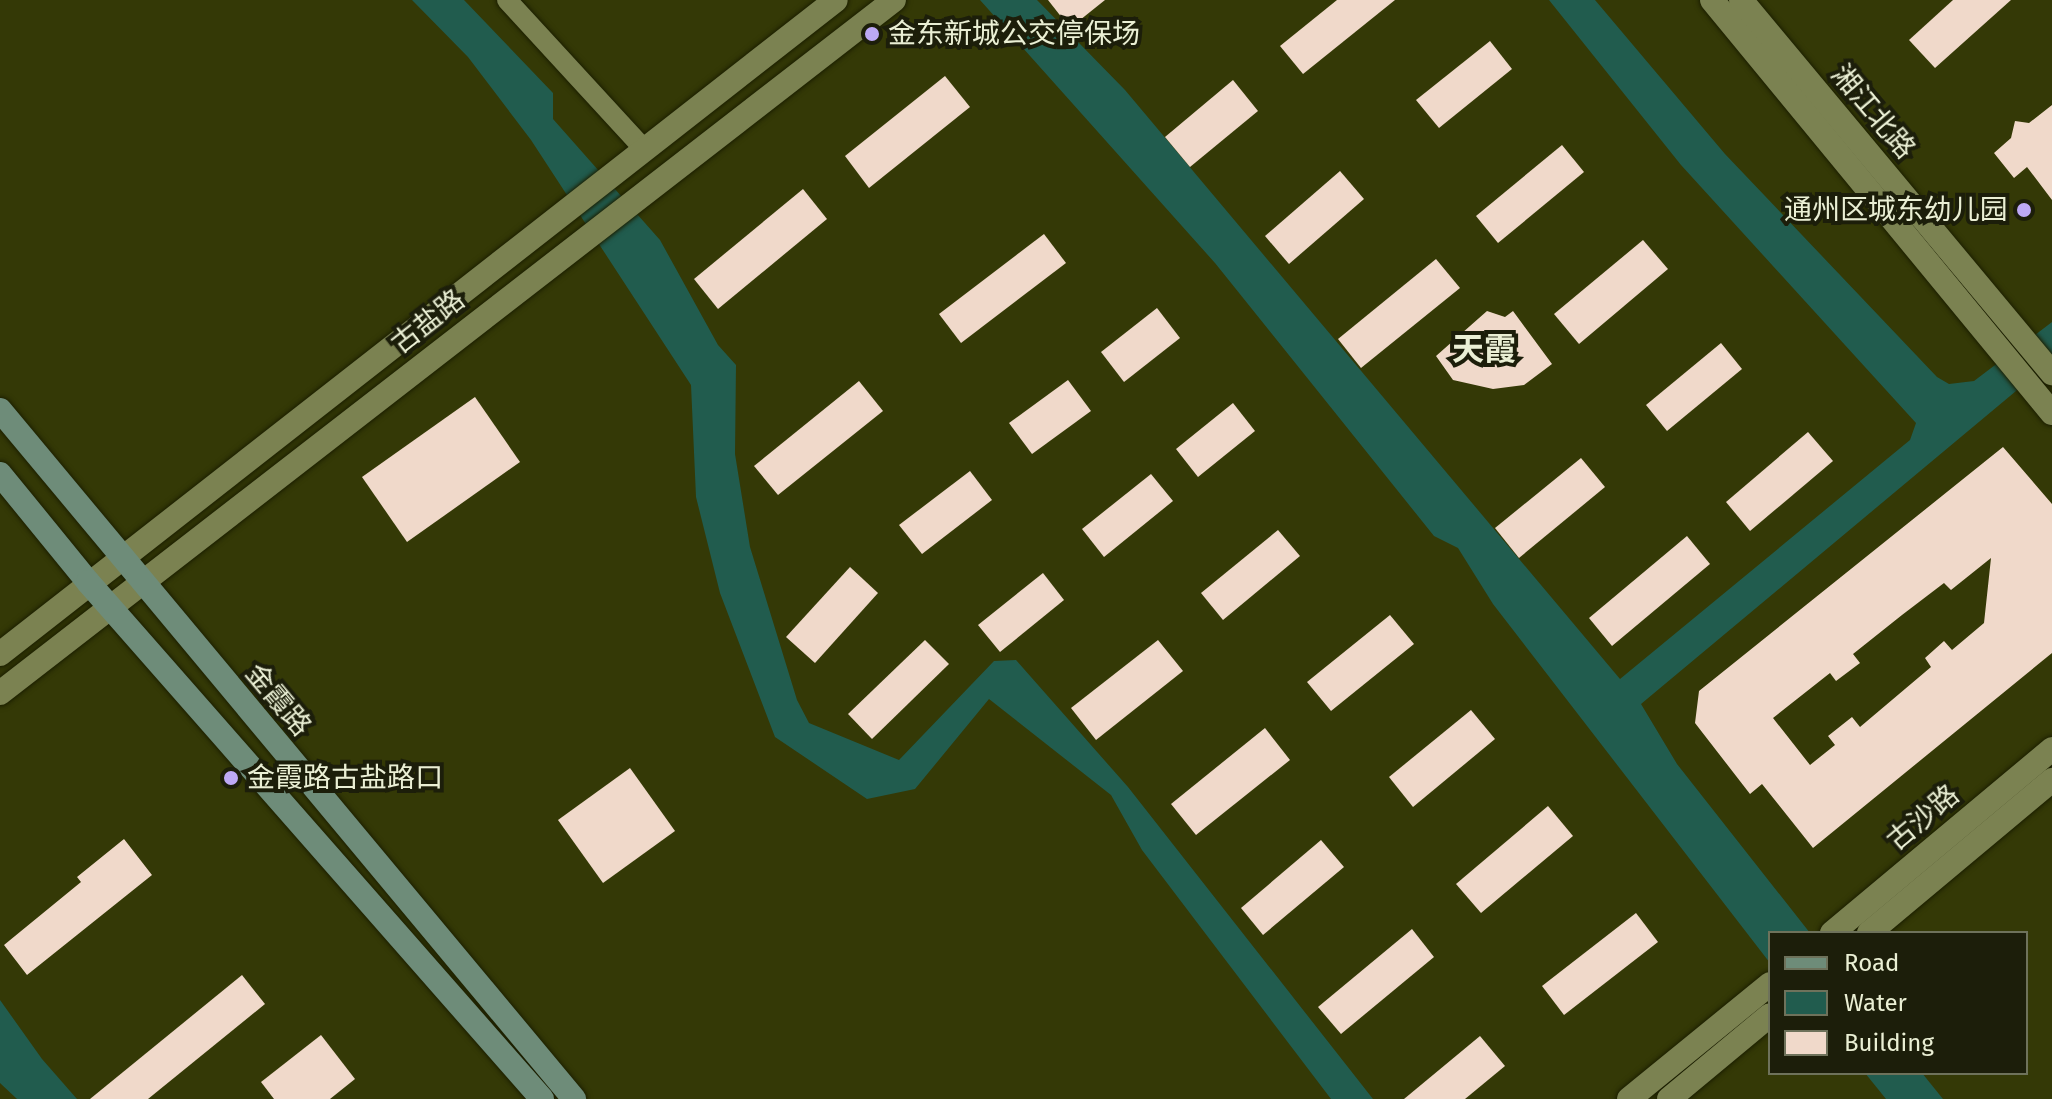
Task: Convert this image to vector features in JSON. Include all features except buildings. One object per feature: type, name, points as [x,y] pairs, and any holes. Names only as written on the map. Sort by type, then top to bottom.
[{"type":"main road","name":"金霞路","points":[[0,410],[120,558],[574,1099]]},
{"type":"main road","points":[[0,474],[88,582],[542,1099]]},
{"type":"street","points":[[507,0],[644,149]]},
{"type":"street","name":"古盐路","points":[[0,654],[88,582],[836,0]]},
{"type":"street","name":"古盐路","points":[[0,693],[894,0]]},
{"type":"street","name":"湘江北路","points":[[1712,0],[1934,266],[2011,342],[2051,372]]},
{"type":"street","name":"湘江北路","points":[[1741,0],[2011,342],[2030,386],[2052,413]]},
{"type":"street","name":"古沙路","points":[[1834,931],[2052,749]]},
{"type":"street","name":"古沙路","points":[[1871,931],[2052,780]]},
{"type":"street","points":[[1629,1099],[1768,986]]},
{"type":"street","points":[[1669,1099],[1768,1017]]},
{"type":"water","points":[[412,0],[464,0],[553,93],[553,119],[660,240],[718,345],[736,365],[735,454],[750,547],[797,700],[809,723],[899,760],[994,661],[1016,660],[1128,787],[1373,1099],[1331,1099],[1142,850],[1111,795],[989,699],[915,789],[867,799],[775,737],[720,593],[696,497],[691,385],[531,140],[468,57]]},
{"type":"water","points":[[980,0],[1037,0],[1125,90],[1620,679],[1910,440],[1916,423],[1681,165],[1549,0],[1595,0],[1725,154],[1937,377],[1949,384],[1974,381],[2052,322],[2052,361],[1641,704],[1677,764],[1808,931],[1768,931],[1768,960],[1493,604],[1458,548],[1434,536],[1215,263]]},
{"type":"water","points":[[0,1000],[42,1059],[77,1099],[17,1099],[0,1083]]},
{"type":"water","points":[[1867,1075],[1924,1075],[1943,1099],[1886,1099]]},
{"type":"place","name":"金东新城公交停保场","points":[[872,34]]},
{"type":"place","name":"通州区城东幼儿园","points":[[2024,210]]},
{"type":"place","name":"金霞路古盐路口","points":[[231,778]]},
{"type":"district","name":"天霞","points":[[1484,349]]}]
